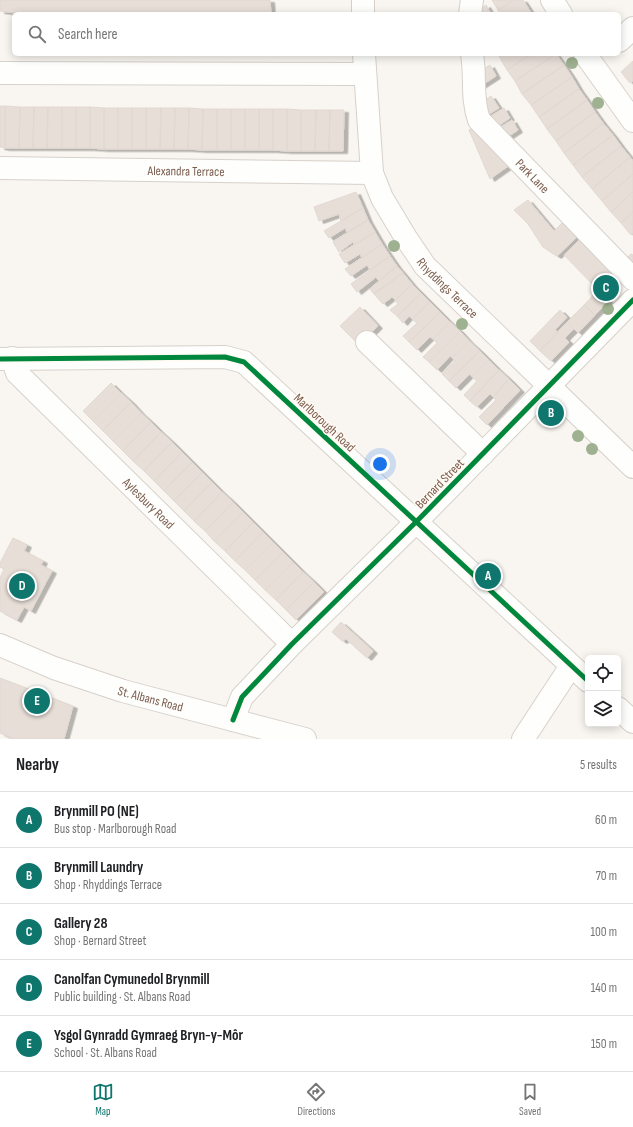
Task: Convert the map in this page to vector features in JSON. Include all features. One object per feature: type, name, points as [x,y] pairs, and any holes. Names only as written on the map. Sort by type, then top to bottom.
[{"type":"street","points":[[363,0],[363,12]]},
{"type":"street","points":[[470,12],[472,0]]},
{"type":"street","points":[[552,0],[560,12]]},
{"type":"street","points":[[621,39],[633,28]]},
{"type":"street","name":"Park Lane","points":[[472,56],[475,67],[474,106],[479,120],[633,279]]},
{"type":"street","points":[[594,58],[633,121]]},
{"type":"street","points":[[0,73],[365,64]]},
{"type":"street","name":"Rhyddings Terrace","points":[[365,64],[372,173],[382,198],[406,238],[425,266],[633,467]]},
{"type":"street","name":"Alexandra Terrace","points":[[0,168],[372,173]]},
{"type":"street","name":"Bernard Street","points":[[233,720],[242,697],[292,644],[416,522],[549,387],[630,309]]},
{"type":"street","points":[[367,342],[483,454]]},
{"type":"street","name":"Marlborough Road","points":[[6,358],[225,357],[244,362],[585,678]]},
{"type":"street","name":"Aylesbury Road","points":[[6,358],[17,373],[292,644]]},
{"type":"street","name":"St. Albans Road","points":[[0,645],[54,668],[116,689],[305,739]]},
{"type":"street","points":[[523,739],[571,666]]},
{"type":"street","points":[[621,711],[633,722]]},
{"type":"building","points":[[0,0],[270,0],[271,12],[12,12],[0,11]]},
{"type":"building","points":[[492,0],[514,0],[498,10]]},
{"type":"building","points":[[514,0],[523,0],[531,12],[499,12],[498,10]]},
{"type":"building","points":[[486,5],[490,12],[475,12]]},
{"type":"building","points":[[499,56],[528,56],[507,70]]},
{"type":"building","points":[[528,56],[553,56],[515,81],[507,70]]},
{"type":"building","points":[[553,56],[557,56],[564,65],[522,94],[515,81]]},
{"type":"building","points":[[633,61],[633,81],[630,83],[621,72]]},
{"type":"building","points":[[490,65],[496,76],[479,87],[479,72]]},
{"type":"building","points":[[564,65],[572,77],[531,105],[522,94]]},
{"type":"building","points":[[572,77],[579,89],[539,117],[531,105]]},
{"type":"building","points":[[579,89],[587,100],[547,129],[539,117]]},
{"type":"building","points":[[491,96],[499,108],[486,116],[481,103]]},
{"type":"building","points":[[587,100],[595,112],[556,141],[547,129]]},
{"type":"building","points":[[0,106],[5,106],[5,148],[0,147]]},
{"type":"building","points":[[5,106],[20,107],[19,148],[5,148]]},
{"type":"building","points":[[20,107],[34,107],[33,148],[19,148]]},
{"type":"building","points":[[34,107],[48,107],[47,148],[33,148]]},
{"type":"building","points":[[48,107],[62,107],[62,148],[47,148]]},
{"type":"building","points":[[62,107],[76,107],[76,148],[62,148]]},
{"type":"building","points":[[76,107],[90,107],[90,148],[76,148]]},
{"type":"building","points":[[90,107],[104,108],[104,149],[90,148]]},
{"type":"building","points":[[104,108],[118,108],[118,149],[104,149]]},
{"type":"building","points":[[118,108],[132,108],[132,149],[118,149]]},
{"type":"building","points":[[132,108],[146,108],[146,149],[132,149]]},
{"type":"building","points":[[146,108],[161,108],[160,149],[146,149]]},
{"type":"building","points":[[161,108],[175,108],[174,149],[160,149]]},
{"type":"building","points":[[175,108],[189,108],[188,149],[174,149]]},
{"type":"building","points":[[189,108],[203,109],[202,150],[188,149]]},
{"type":"building","points":[[504,108],[510,118],[498,126],[491,116]]},
{"type":"building","points":[[203,109],[217,109],[217,150],[202,150]]},
{"type":"building","points":[[217,109],[231,109],[231,150],[217,150]]},
{"type":"building","points":[[231,109],[245,109],[245,150],[231,150]]},
{"type":"building","points":[[245,109],[259,109],[259,150],[245,150]]},
{"type":"building","points":[[259,109],[273,109],[273,150],[259,150]]},
{"type":"building","points":[[273,109],[287,109],[287,151],[273,150]]},
{"type":"building","points":[[287,109],[301,110],[301,151],[287,151]]},
{"type":"building","points":[[301,110],[316,110],[315,151],[301,151]]},
{"type":"building","points":[[316,110],[330,110],[329,151],[315,151]]},
{"type":"building","points":[[330,110],[344,110],[343,151],[329,151]]},
{"type":"building","points":[[595,112],[603,123],[564,153],[556,141]]},
{"type":"building","points":[[512,120],[518,130],[506,138],[499,128]]},
{"type":"building","points":[[603,123],[613,135],[573,165],[564,153]]},
{"type":"building","points":[[476,125],[514,162],[490,179],[469,130]]},
{"type":"building","points":[[613,135],[621,146],[582,177],[573,165]]},
{"type":"building","points":[[621,146],[630,157],[592,189],[582,177]]},
{"type":"building","points":[[630,157],[633,161],[633,174],[602,201],[592,189]]},
{"type":"building","points":[[633,174],[633,192],[611,212],[602,201]]},
{"type":"building","points":[[356,192],[363,208],[341,221],[339,214],[319,221],[314,207]]},
{"type":"building","points":[[633,192],[633,212],[621,223],[611,212]]},
{"type":"building","points":[[528,200],[554,231],[568,217],[582,232],[557,256],[543,247],[528,224],[514,210]]},
{"type":"building","points":[[363,208],[368,220],[347,232],[345,228],[329,238],[324,231]]},
{"type":"building","points":[[633,212],[633,233],[631,235],[621,223]]},
{"type":"building","points":[[368,220],[375,232],[354,245],[353,242],[339,252],[333,242]]},
{"type":"building","points":[[375,232],[382,244],[362,258],[360,254],[345,263],[339,254]]},
{"type":"building","points":[[585,234],[619,269],[598,290],[564,255]]},
{"type":"building","points":[[382,244],[390,256],[370,270],[367,265],[351,276],[345,269]]},
{"type":"building","points":[[631,254],[633,255],[633,273],[623,262]]},
{"type":"building","points":[[390,256],[397,266],[379,281],[376,277],[357,292],[351,284]]},
{"type":"building","points":[[397,266],[403,273],[374,294],[370,289]]},
{"type":"building","points":[[403,273],[412,284],[395,300],[392,297],[383,304],[374,294]]},
{"type":"building","points":[[412,284],[421,293],[397,316],[390,310],[398,304],[395,300]]},
{"type":"building","points":[[598,290],[609,301],[595,315],[584,305]]},
{"type":"building","points":[[421,293],[430,302],[412,319],[409,316],[403,323],[397,316]]},
{"type":"building","points":[[430,302],[440,312],[409,342],[403,336],[417,323],[412,319]]},
{"type":"building","points":[[584,305],[595,315],[578,333],[567,322]]},
{"type":"building","points":[[360,307],[378,326],[359,345],[340,326]]},
{"type":"building","points":[[560,310],[567,317],[555,330],[558,332],[540,351],[530,341]]},
{"type":"building","points":[[440,312],[450,322],[433,339],[430,337],[417,350],[409,342]]},
{"type":"building","points":[[450,322],[460,331],[429,362],[423,357],[437,343],[433,339]]},
{"type":"building","points":[[567,322],[574,329],[565,338],[569,342],[551,361],[540,351]]},
{"type":"building","points":[[460,331],[469,341],[452,358],[450,356],[437,370],[429,362]]},
{"type":"building","points":[[469,341],[480,351],[449,381],[442,374],[455,361],[452,358]]},
{"type":"building","points":[[480,351],[489,360],[472,377],[470,374],[456,388],[449,381]]},
{"type":"building","points":[[489,360],[499,370],[470,401],[464,395],[477,381],[472,377]]},
{"type":"building","points":[[499,370],[509,379],[493,397],[490,394],[477,407],[470,401]]},
{"type":"building","points":[[509,379],[520,390],[487,425],[479,417],[496,400],[493,397]]},
{"type":"building","points":[[111,383],[121,393],[93,421],[83,411]]},
{"type":"building","points":[[121,393],[131,402],[103,431],[93,421]]},
{"type":"building","points":[[131,402],[141,413],[113,441],[103,431]]},
{"type":"building","points":[[141,413],[151,422],[123,451],[113,441]]},
{"type":"building","points":[[151,422],[161,432],[133,461],[123,451]]},
{"type":"building","points":[[161,432],[172,442],[144,471],[133,461]]},
{"type":"building","points":[[172,442],[182,452],[154,481],[144,471]]},
{"type":"building","points":[[182,452],[192,462],[164,491],[154,481]]},
{"type":"building","points":[[192,462],[202,472],[174,501],[164,491]]},
{"type":"building","points":[[202,472],[212,482],[184,511],[174,501]]},
{"type":"building","points":[[212,482],[222,492],[194,521],[184,511]]},
{"type":"building","points":[[222,492],[233,502],[205,531],[194,521]]},
{"type":"building","points":[[233,502],[243,512],[214,541],[205,531]]},
{"type":"building","points":[[243,512],[253,522],[225,551],[214,541]]},
{"type":"building","points":[[253,522],[263,532],[235,561],[225,551]]},
{"type":"building","points":[[263,532],[273,542],[245,570],[235,561]]},
{"type":"building","points":[[13,538],[27,545],[24,551],[43,561],[41,565],[52,571],[31,611],[24,607],[17,620],[0,611],[0,578],[4,569],[0,567],[0,563]]},
{"type":"building","points":[[273,542],[283,552],[255,580],[245,570]]},
{"type":"building","points":[[283,552],[293,562],[265,590],[255,580]]},
{"type":"building","points":[[293,562],[303,572],[276,600],[265,590]]},
{"type":"building","points":[[303,572],[314,582],[286,610],[276,600]]},
{"type":"building","points":[[314,582],[324,592],[296,620],[286,610]]},
{"type":"building","points":[[341,622],[373,651],[367,658],[346,639],[342,641],[332,632]]},
{"type":"building","points":[[0,678],[73,706],[64,739],[15,739],[0,733]]},
{"type":"cycle path","points":[[233,720],[242,697],[292,644],[416,522],[633,300]]},
{"type":"cycle path","points":[[0,359],[225,357],[244,362],[585,678]]},
{"type":"place","name":"Gallery 28","points":[[606,288]]},
{"type":"place","name":"Brynmill Laundry","points":[[551,413]]},
{"type":"place","name":"Brynmill PO (NE)","points":[[488,576]]},
{"type":"place","name":"Canolfan Cymunedol Brynmill","points":[[22,586]]},
{"type":"place","name":"Ysgol Gynradd Gymraeg Bryn-y-Môr","points":[[37,701]]}]
